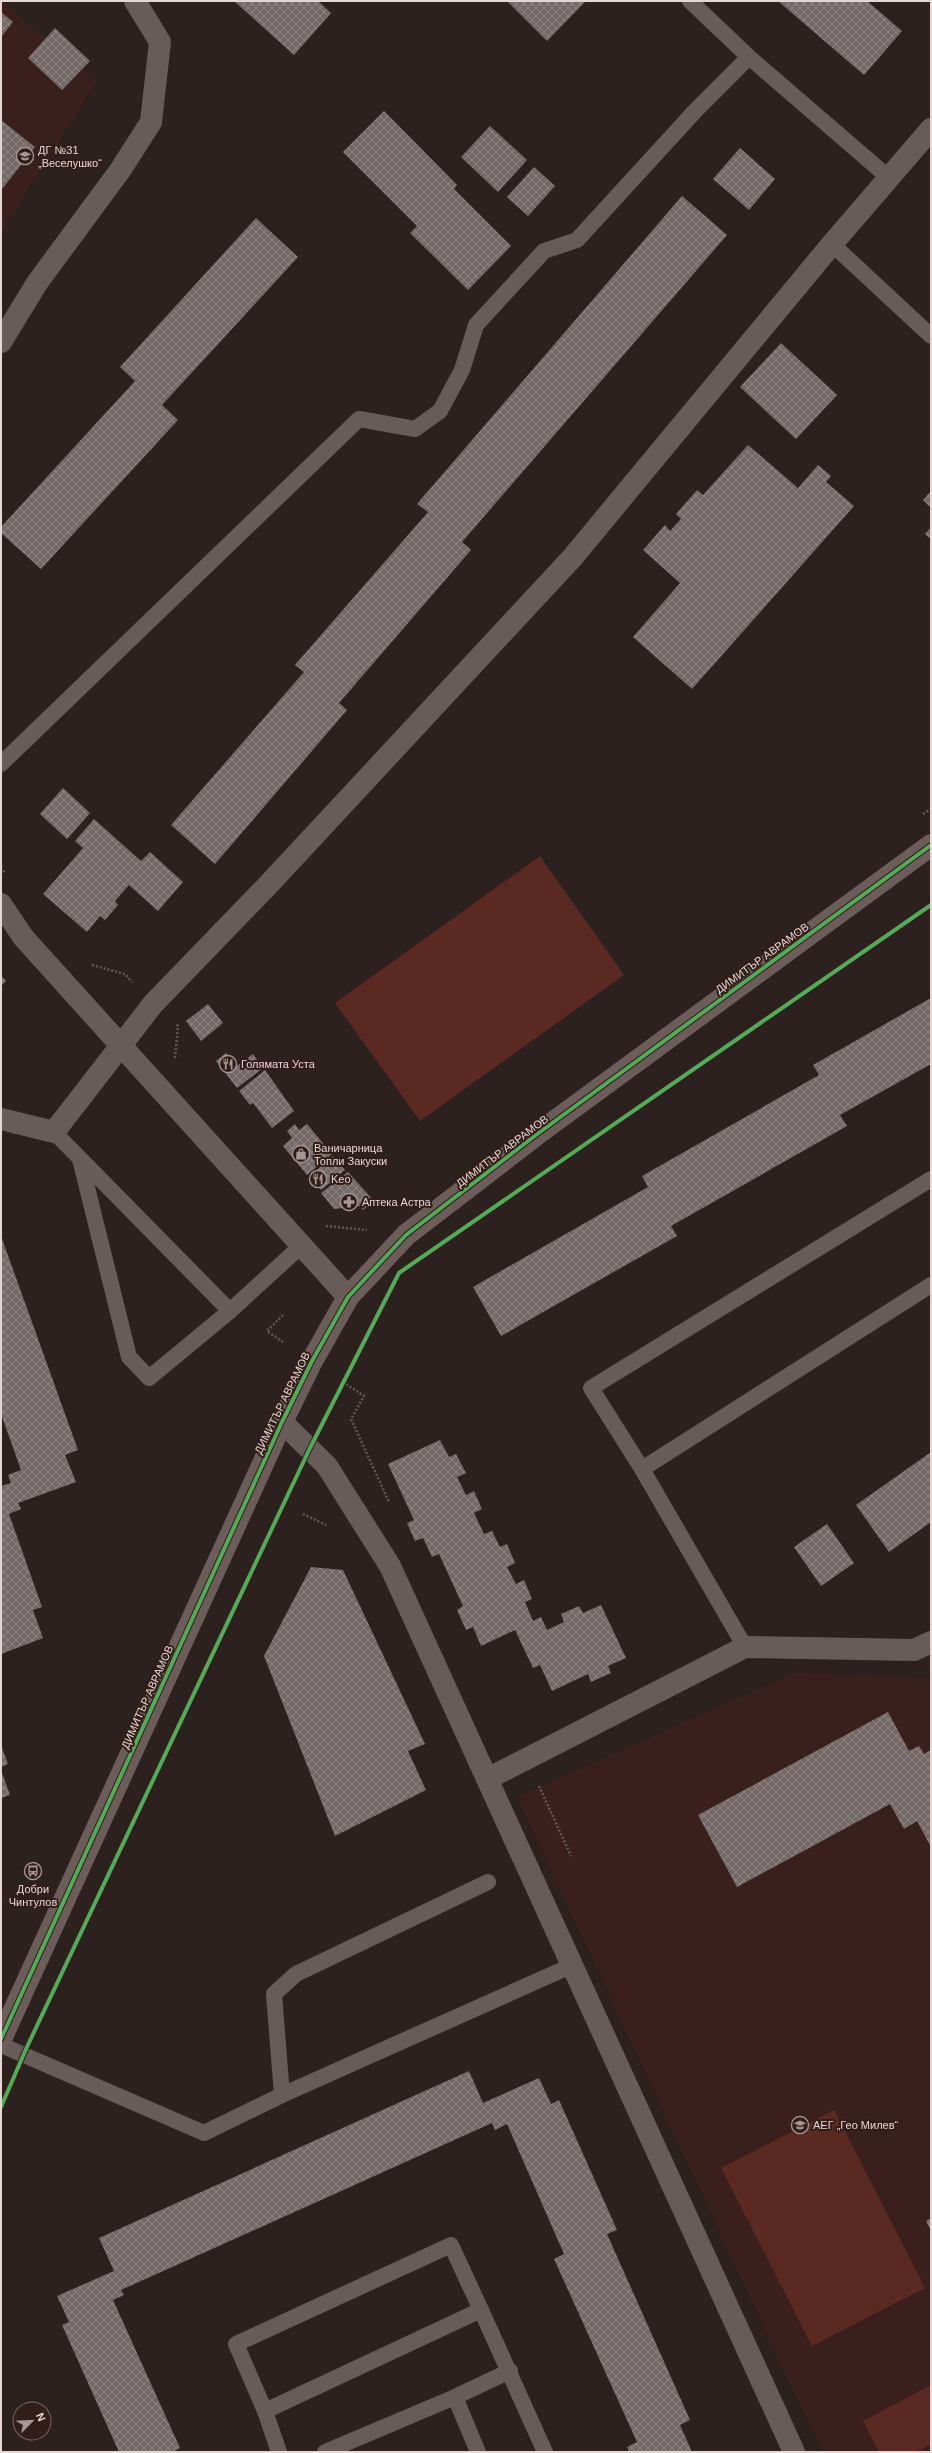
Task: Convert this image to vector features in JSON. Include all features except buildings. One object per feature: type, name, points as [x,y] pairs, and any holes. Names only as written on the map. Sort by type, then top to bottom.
[{"type":"street","points":[[1,342],[37,283],[120,169],[151,122],[160,42],[135,1]]},
{"type":"street","points":[[1,1119],[54,1132],[122,1043],[154,1004],[280,872],[572,558],[888,177],[931,129]]},
{"type":"street","name":"ДИМИТЪР АВРАМОВ","points":[[1,2039],[282,1422],[312,1361],[348,1297],[406,1235],[543,1130],[931,845]]},
{"type":"street","points":[[1,904],[23,937],[122,1043],[301,1246],[348,1297]]},
{"type":"street","points":[[282,1422],[327,1466],[390,1566],[489,1778],[794,2452]]},
{"type":"street","points":[[489,1778],[745,1647],[914,1650],[931,1642]]},
{"type":"lane","points":[[690,1],[749,57],[888,177]]},
{"type":"lane","points":[[1,764],[359,419],[415,428],[440,411],[462,370],[476,325],[544,251],[576,240],[696,110],[749,57]]},
{"type":"lane","points":[[832,244],[931,336]]},
{"type":"lane","points":[[54,1132],[230,1311]]},
{"type":"lane","points":[[80,1159],[129,1357],[149,1378],[230,1311],[301,1246]]},
{"type":"lane","points":[[745,1647],[642,1469],[592,1388],[931,1179]]},
{"type":"lane","points":[[642,1469],[931,1285]]},
{"type":"lane","points":[[282,2095],[274,1994],[296,1974],[488,1882]]},
{"type":"lane","points":[[1,2045],[204,2133],[282,2095],[573,1965]]},
{"type":"lane","points":[[279,2452],[265,2411],[236,2344],[451,2245],[510,2371],[545,2452]]},
{"type":"lane","points":[[265,2411],[481,2310]]},
{"type":"lane","points":[[325,2452],[455,2397],[510,2371]]},
{"type":"lane","points":[[455,2397],[478,2452]]},
{"type":"path","points":[[283,1315],[268,1331],[283,1342]]},
{"type":"path","points":[[340,1389],[347,1376]]},
{"type":"path","points":[[343,1382],[364,1396],[351,1418]]},
{"type":"shaded area","name":"ДГ №31 „Веселушко“","points":[[1,1],[97,81],[1,232]]},
{"type":"shaded area","points":[[540,856],[624,975],[420,1121],[335,1003]]},
{"type":"shaded area","name":"АЕГ „Гео Милев“","points":[[794,1673],[931,1678],[931,2452],[822,2452],[517,1797]]},
{"type":"shaded area","points":[[834,2110],[925,2288],[812,2346],[721,2168]]},
{"type":"shaded area","points":[[931,2385],[931,2444],[916,2452],[879,2452],[863,2421]]},
{"type":"cycle path","points":[[1,2039],[282,1422],[312,1361],[348,1297],[406,1235],[536,1135],[931,845]]},
{"type":"cycle path","points":[[1,2107],[26,2049],[310,1448],[399,1273],[931,905]]},
{"type":"place","name":"ДГ №31 „Веселушко“","points":[[25,156]]},
{"type":"place","name":"Голямата Уста","points":[[228,1064]]},
{"type":"place","name":"Ваничарница Топли Закуски","points":[[301,1154]]},
{"type":"place","name":"Keo","points":[[318,1179]]},
{"type":"place","name":"Аптека Астра","points":[[349,1202]]},
{"type":"place","name":"Добри Чинтулов","points":[[33,1871]]},
{"type":"place","name":"АЕГ „Гео Милев“","points":[[800,2125]]}]
